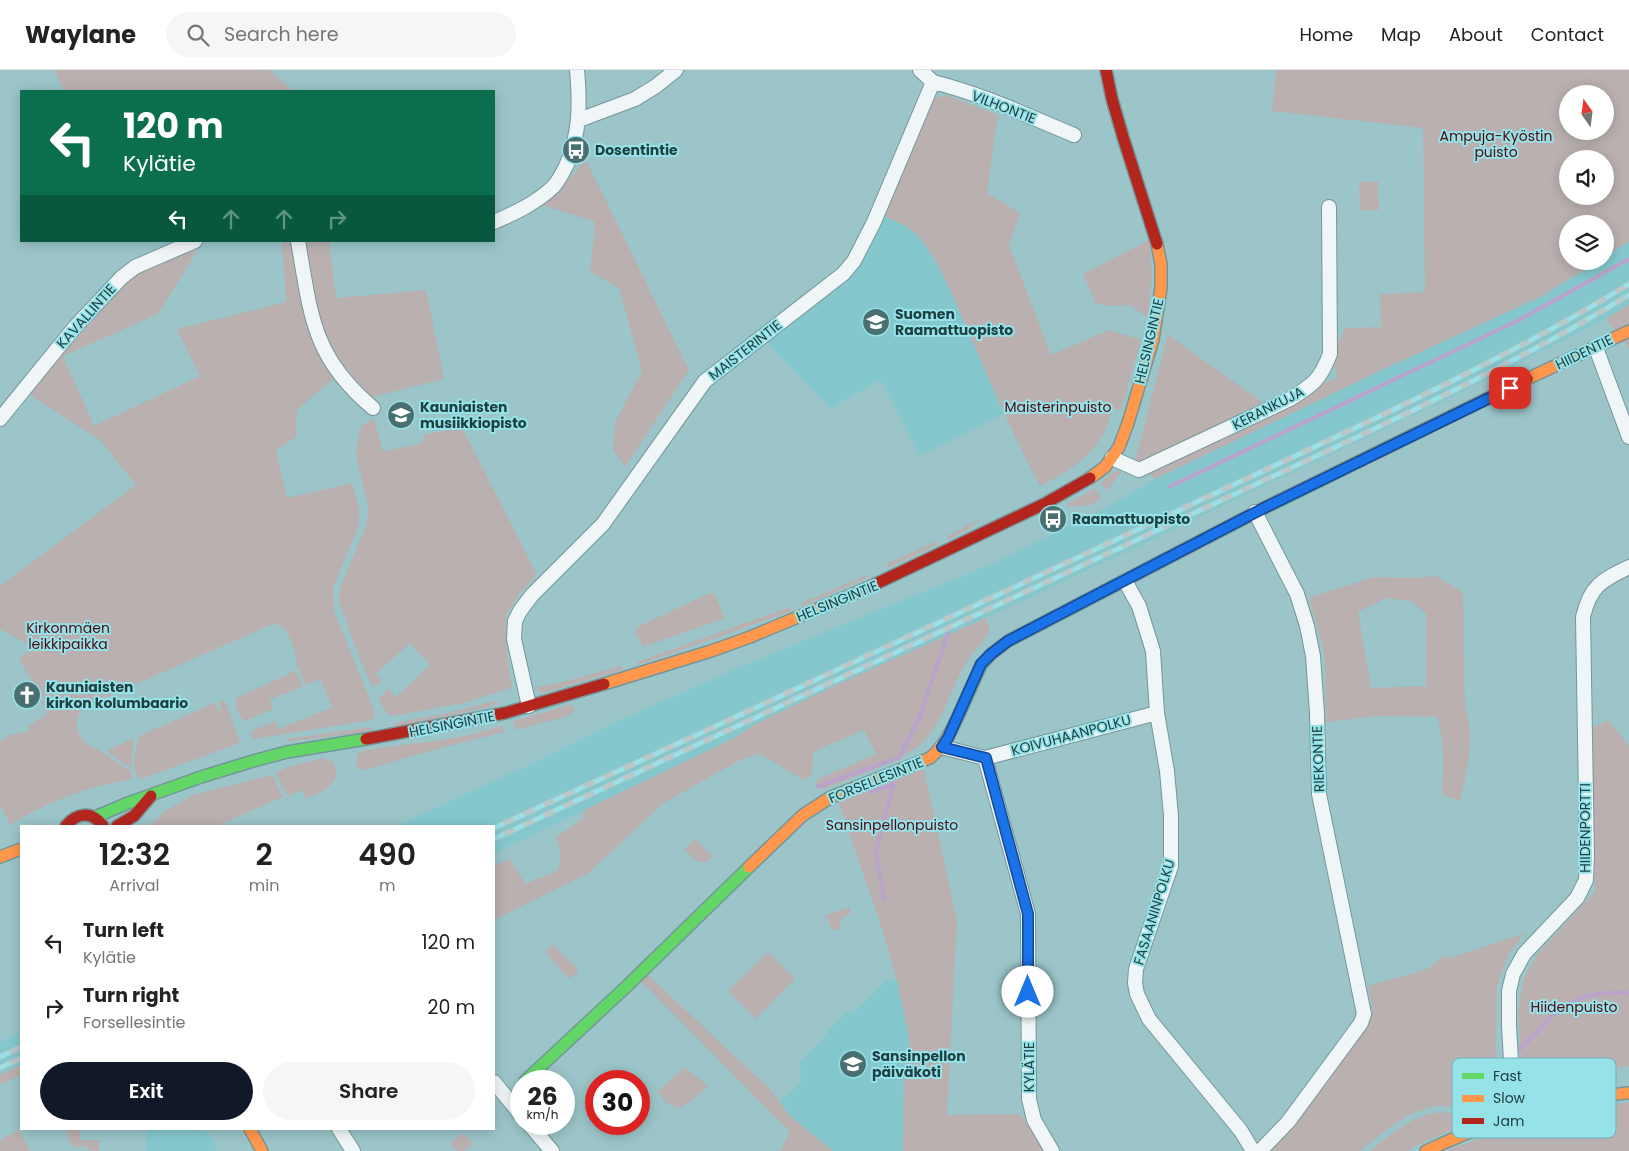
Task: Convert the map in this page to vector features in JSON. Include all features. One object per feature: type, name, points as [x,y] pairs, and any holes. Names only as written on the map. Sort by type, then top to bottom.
[{"type":"main road","name":"HELSINGINTIE","points":[[67,825],[70,819],[78,815],[85,814],[95,817],[208,774],[287,752],[466,722],[529,706],[711,651],[866,590],[1044,504],[1093,476],[1105,467],[1112,458],[1119,447],[1128,423],[1158,313],[1161,264],[1150,216],[1112,99],[1106,70]]},
{"type":"main road","name":"HIIDENTIE","points":[[1458,412],[1629,331]]},
{"type":"main road","name":"FORSELLESINTIE","points":[[537,1070],[627,986],[803,815],[831,797],[930,758],[942,747],[948,738],[981,664],[1008,641],[1255,512],[1458,412]]},
{"type":"main road","name":"HELSINGINTIE","points":[[119,825],[134,816],[151,796]]},
{"type":"main road","points":[[95,817],[102,825]]},
{"type":"main road","points":[[0,857],[20,849]]},
{"type":"main road","points":[[1616,1093],[1629,1093]]},
{"type":"main road","points":[[251,1130],[262,1151]]},
{"type":"main road","points":[[1426,1151],[1455,1138]]},
{"type":"street","points":[[495,222],[517,213],[554,186],[571,155],[579,120],[577,70]]},
{"type":"street","points":[[579,120],[635,99],[656,86],[676,70]]},
{"type":"street","points":[[920,70],[933,82]]},
{"type":"street","name":"VILHONTIE","points":[[933,82],[950,86],[1009,108],[1074,135]]},
{"type":"street","name":"MAISTERINTIE","points":[[529,706],[514,639],[515,620],[520,611],[532,595],[604,524],[705,381],[843,274],[854,262],[874,222],[933,82]]},
{"type":"street","name":"KERANKUJA","points":[[1112,458],[1139,470],[1290,399],[1314,384],[1324,371],[1330,354],[1329,207]]},
{"type":"street","name":"KAVALLINTIE","points":[[0,419],[75,327],[121,278],[135,267],[193,242]]},
{"type":"street","points":[[298,242],[314,328],[324,350],[338,373],[354,392],[373,408]]},
{"type":"street","points":[[1596,348],[1629,437]]},
{"type":"street","name":"RIEKONTIE","points":[[1255,512],[1297,594],[1307,626],[1313,656],[1317,713],[1319,794],[1364,1014],[1361,1023],[1288,1122],[1260,1151]]},
{"type":"street","name":"HIIDENPORTTI","points":[[1511,1058],[1509,1026],[1510,991],[1513,974],[1524,954],[1577,898],[1586,880],[1583,617],[1586,602],[1592,591],[1602,580],[1629,567]]},
{"type":"street","name":"FASAANINPOLKU","points":[[1126,581],[1138,606],[1153,651],[1157,713],[1167,771],[1171,816],[1171,866],[1136,969],[1135,983],[1137,994],[1149,1019],[1241,1131],[1253,1151]]},
{"type":"street","name":"KOIVUHAANPOLKU","points":[[986,758],[1157,713]]},
{"type":"street","points":[[942,747],[986,758]]},
{"type":"street","name":"KYLÄTIE","points":[[986,758],[1028,914],[1029,1099],[1034,1120],[1052,1151]]},
{"type":"street","points":[[495,1083],[510,1102]]},
{"type":"street","points":[[507,1098],[510,1095]]},
{"type":"street","points":[[340,1130],[353,1151]]},
{"type":"street","points":[[538,1135],[552,1151]]},
{"type":"shaded area","name":"Suomen Raamattuopisto","points":[[884,216],[903,224],[914,232],[925,245],[945,279],[1004,414],[920,455],[881,380],[831,408],[764,340],[855,269]]},
{"type":"shaded area","points":[[1629,241],[1629,304],[1606,319],[1448,399],[1029,598],[834,686],[754,725],[734,738],[563,821],[495,853],[495,825],[398,825],[527,766],[620,720],[740,667],[1001,560],[1102,510],[1155,479],[1388,367],[1542,296],[1584,270],[1614,270],[1614,251]]},
{"type":"shaded area","name":"Sansinpellon päiväkoti","points":[[886,980],[897,980],[908,1033],[910,1061],[904,1066],[903,1151],[833,1151],[790,1116],[780,1101],[801,1083],[800,1062],[828,1034],[826,1032],[848,1011],[852,1014]]},
{"type":"shaded area","points":[[20,1032],[20,1065],[0,1074],[0,1042]]},
{"type":"shaded area","points":[[207,1130],[218,1151],[147,1151],[147,1131]]},
{"type":"green space","points":[[54,70],[270,70],[292,90],[64,90]]},
{"type":"green space","name":"Ampuja-Kyöstin puisto","points":[[1276,70],[1629,70],[1629,241],[1614,251],[1614,215],[1559,215],[1559,270],[1584,270],[1542,296],[1388,367],[1155,479],[1148,471],[1317,386],[1338,378],[1335,358],[1342,334],[1346,328],[1381,327],[1380,294],[1425,292],[1423,128],[1272,111]]},
{"type":"green space","name":"Maisterinpuisto","points":[[946,95],[998,115],[987,193],[1020,213],[1009,245],[1051,355],[1109,330],[1141,340],[1121,410],[1113,409],[1103,434],[1084,458],[1067,471],[1040,486],[998,400],[941,271],[914,232],[884,216],[931,100]]},
{"type":"green space","points":[[586,160],[689,370],[625,467],[613,450],[615,422],[642,371],[619,288],[590,272],[595,222],[543,205]]},
{"type":"green space","points":[[1378,181],[1379,210],[1360,211],[1359,182]]},
{"type":"green space","points":[[1149,240],[1152,276],[1148,318],[1130,305],[1096,304],[1083,274]]},
{"type":"green space","name":"Kirkonmäen leikkipaikka","points":[[282,242],[329,242],[336,298],[426,290],[444,379],[368,398],[341,372],[297,410],[296,437],[276,450],[287,498],[352,483],[359,507],[359,525],[333,587],[334,611],[375,712],[372,720],[254,739],[251,737],[251,731],[275,721],[279,729],[332,707],[320,679],[306,685],[296,666],[295,651],[284,629],[279,625],[270,625],[84,707],[77,720],[78,730],[82,739],[88,745],[131,771],[133,779],[85,790],[24,816],[10,825],[0,804],[0,742],[9,735],[29,731],[27,727],[47,714],[41,702],[44,699],[19,660],[25,652],[44,650],[41,642],[27,644],[0,629],[0,586],[136,485],[100,440],[27,393],[59,353],[128,278],[150,265],[201,245],[158,314],[63,356],[94,426],[200,376],[177,329],[286,302]]},
{"type":"green space","points":[[1629,304],[1629,349],[1606,319]]},
{"type":"green space","points":[[1168,335],[1265,404],[1142,464],[1135,461]]},
{"type":"green space","points":[[374,418],[383,452],[421,443],[424,439],[423,435],[462,427],[537,575],[519,594],[506,615],[506,647],[512,688],[463,703],[393,716],[387,713],[378,699],[388,689],[396,697],[430,665],[410,643],[376,674],[382,681],[377,685],[371,685],[339,601],[340,588],[367,524],[368,506],[356,455],[361,426]]},
{"type":"green space","points":[[1115,470],[1121,473],[1106,490],[1100,483]]},
{"type":"green space","points":[[1095,488],[1101,497],[1092,505],[1069,507],[1067,504]]},
{"type":"green space","points":[[985,516],[967,530],[948,540],[947,536]]},
{"type":"green space","points":[[937,541],[939,544],[888,568],[886,564]]},
{"type":"green space","points":[[867,575],[869,577],[802,607],[801,603]]},
{"type":"green space","points":[[1436,576],[1463,592],[1465,705],[1470,729],[1470,741],[1468,765],[1460,801],[1442,795],[1442,746],[1437,717],[1377,716],[1326,722],[1323,647],[1309,598],[1374,577],[1416,578]],"holes":[[[1387,598],[1411,601],[1426,613],[1426,686],[1371,688],[1358,612]]]},
{"type":"green space","points":[[710,593],[714,593],[725,618],[643,647],[635,632],[637,627]]},
{"type":"green space","points":[[790,607],[792,611],[638,665],[637,662]]},
{"type":"green space","points":[[985,618],[990,630],[962,670],[943,713],[931,732],[924,741],[905,755],[824,789],[815,787],[818,779],[876,754],[864,730],[813,752],[812,774],[803,780],[758,754],[740,760],[662,804],[589,873],[495,920],[495,866],[509,859],[526,884],[558,870],[561,853],[556,837],[583,819],[584,810],[734,738],[754,725],[834,686]]},
{"type":"green space","points":[[621,666],[623,670],[543,693],[534,688],[570,680]]},
{"type":"green space","points":[[294,670],[303,686],[270,700],[273,709],[243,720],[236,708],[236,698]]},
{"type":"green space","points":[[497,700],[498,705],[395,727],[394,723],[448,713]]},
{"type":"green space","points":[[220,701],[226,703],[240,743],[141,779],[137,776],[134,759],[139,736],[215,703],[219,711],[221,711]]},
{"type":"green space","points":[[570,705],[574,707],[574,711],[568,716],[515,730],[513,721]]},
{"type":"green space","name":"Hiidenpuisto","points":[[1608,720],[1629,746],[1629,1066],[1616,1068],[1616,1058],[1521,1058],[1518,1010],[1524,978],[1537,955],[1595,891],[1591,728]]},
{"type":"green space","points":[[502,725],[504,732],[369,769],[361,770],[357,765],[358,753],[363,751],[469,735]]},
{"type":"green space","points":[[371,727],[372,731],[287,742],[286,739]]},
{"type":"green space","points":[[133,738],[131,768],[110,754],[108,750]]},
{"type":"green space","points":[[323,758],[332,761],[335,769],[336,776],[330,786],[306,799],[302,790],[288,796],[275,773],[291,766]]},
{"type":"green space","name":"Sansinpellonpuisto","points":[[924,769],[957,920],[947,1115],[1020,1114],[1046,1151],[903,1151],[904,1066],[910,1061],[908,1033],[897,980],[881,926],[838,801]]},
{"type":"green space","points":[[272,775],[283,797],[219,825],[150,825],[165,811],[193,795]]},
{"type":"green space","points":[[695,839],[713,857],[707,862],[698,862],[684,849]]},
{"type":"green space","points":[[849,907],[851,913],[842,918],[840,928],[832,931],[826,915]]},
{"type":"green space","points":[[1525,933],[1509,953],[1497,987],[1496,1058],[1452,1058],[1452,1107],[1433,1106],[1409,1115],[1390,1127],[1360,1151],[1263,1151],[1373,1011],[1368,986],[1427,969],[1445,955],[1450,958]]},
{"type":"green space","points":[[553,944],[579,971],[570,979],[549,957],[546,950]]},
{"type":"green space","points":[[768,952],[795,979],[756,1019],[728,991]]},
{"type":"green space","points":[[646,973],[770,1089],[790,1116],[833,1151],[780,1151],[790,1132],[640,980]]},
{"type":"green space","points":[[20,1065],[20,1075],[0,1085],[0,1074]]},
{"type":"green space","points":[[685,1067],[708,1086],[689,1103],[676,1109],[671,1103],[668,1105],[657,1092]]},
{"type":"green space","points":[[1629,1102],[1629,1151],[1443,1151],[1482,1138],[1616,1138],[1616,1104]]},
{"type":"green space","points":[[1439,1113],[1452,1113],[1452,1130],[1406,1151],[1370,1151],[1390,1135],[1418,1118]]},
{"type":"green space","points":[[19,1130],[30,1151],[0,1151],[0,1140]]},
{"type":"green space","points":[[68,1130],[80,1130],[80,1140],[99,1140],[99,1151],[91,1151],[84,1145],[78,1148],[70,1143]]},
{"type":"green space","points":[[463,1133],[473,1144],[465,1151],[457,1151],[450,1143]]},
{"type":"waterway","points":[[1169,487],[1521,319],[1629,259]]},
{"type":"waterway","points":[[817,787],[900,757],[922,712],[948,634]]},
{"type":"waterway","points":[[870,792],[894,784]]},
{"type":"waterway","points":[[884,900],[876,851],[894,784]]},
{"type":"waterway","points":[[1516,1051],[1528,1042],[1558,1011],[1574,1001],[1592,995],[1629,993]]},
{"type":"railway","points":[[495,828],[1356,428],[1522,345],[1629,284]]},
{"type":"railway","points":[[495,839],[1356,438],[1522,356],[1629,295]]},
{"type":"railway","points":[[0,1057],[20,1047]]},
{"type":"railway","points":[[0,1068],[20,1058]]},
{"type":"traffic: fast","points":[[960,712],[981,665],[991,654],[1008,641],[1156,564]]},
{"type":"traffic: fast","points":[[95,817],[201,777],[253,761],[287,752],[366,739]]},
{"type":"traffic: fast","points":[[537,1070],[627,986],[749,867]]},
{"type":"traffic: slow","points":[[1090,478],[1105,467],[1119,447],[1153,340],[1161,288],[1161,264],[1157,244]]},
{"type":"traffic: slow","points":[[1527,379],[1629,331]]},
{"type":"traffic: slow","points":[[604,684],[750,637],[865,589]]},
{"type":"traffic: slow","points":[[749,867],[803,815],[831,797],[930,758],[944,742],[960,712]]},
{"type":"traffic: slow","points":[[0,857],[20,849]]},
{"type":"traffic: slow","points":[[1616,1094],[1629,1093]]},
{"type":"traffic: slow","points":[[251,1130],[262,1151]]},
{"type":"traffic: slow","points":[[1426,1151],[1455,1138]]},
{"type":"traffic: jam","points":[[1106,70],[1123,137],[1157,244]]},
{"type":"traffic: jam","points":[[1156,564],[1264,508],[1527,379]]},
{"type":"traffic: jam","points":[[865,589],[1044,504],[1090,478]]},
{"type":"traffic: jam","points":[[366,739],[505,713],[604,684]]},
{"type":"traffic: jam","points":[[119,825],[134,816],[151,796]]},
{"type":"traffic: jam","points":[[67,825],[75,818],[84,815],[94,818],[102,825]]},
{"type":"place","name":"Dosentintie","points":[[576,150]]},
{"type":"place","name":"Suomen Raamattuopisto","points":[[876,322]]},
{"type":"place","name":"Kauniaisten musiikkiopisto","points":[[401,415]]},
{"type":"place","name":"Raamattuopisto","points":[[1053,519]]},
{"type":"place","name":"Kauniaisten kirkon kolumbaario","points":[[27,695]]},
{"type":"place","name":"Sansinpellon päiväkoti","points":[[853,1064]]},
{"type":"route","points":[[1028,992],[1028,914],[986,758],[942,747],[948,738],[981,664],[1008,641],[1264,508],[1510,388]]}]
